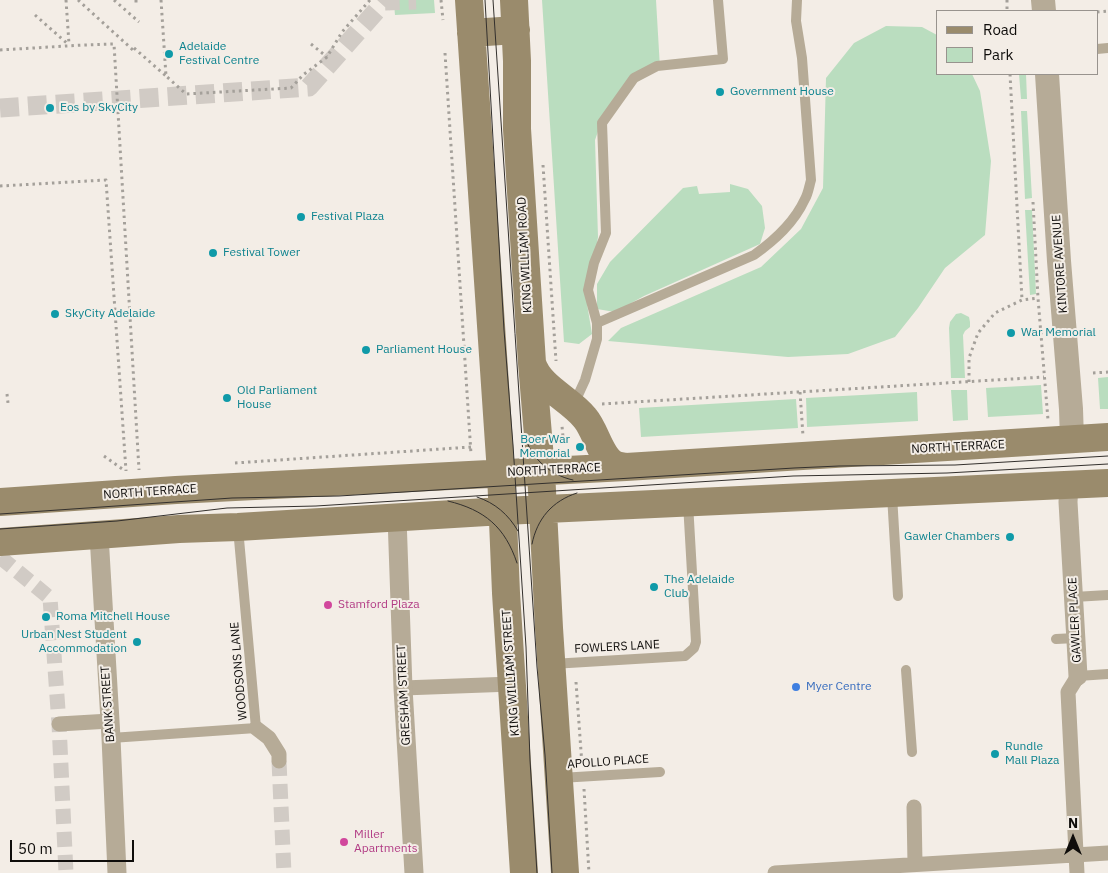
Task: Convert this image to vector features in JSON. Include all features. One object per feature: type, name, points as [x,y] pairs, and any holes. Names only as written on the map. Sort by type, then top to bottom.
[{"type":"main road","points":[[469,0],[501,473]]},
{"type":"main road","name":"KING WILLIAM ROAD","points":[[514,0],[517,129],[544,366],[541,471],[543,509]]},
{"type":"main road","points":[[471,33],[516,30]]},
{"type":"main road","points":[[544,366],[534,369],[541,380],[584,406],[588,422],[603,450],[615,465],[626,466]]},
{"type":"main road","name":"NORTH TERRACE","points":[[0,502],[176,490],[541,471],[1108,437]]},
{"type":"main road","name":"KINTORE AVENUE","points":[[1069,484],[1072,440]]},
{"type":"main road","name":"KING WILLIAM STREET","points":[[501,473],[524,873]]},
{"type":"main road","points":[[0,542],[179,529],[502,511],[1108,483]]},
{"type":"main road","points":[[543,509],[565,873]]},
{"type":"street","name":"KINTORE AVENUE","points":[[1047,75],[1059,262],[1072,410],[1072,440]]},
{"type":"street","name":"GAWLER PLACE","points":[[1069,484],[1068,502],[1078,676],[1068,692],[1077,873]]},
{"type":"street","name":"GRESHAM STREET","points":[[397,517],[403,688],[414,873]]},
{"type":"street","name":"BANK STREET","points":[[98,535],[117,873]]},
{"type":"street","points":[[403,688],[512,684]]},
{"type":"street","points":[[59,724],[110,730]]},
{"type":"street","points":[[256,728],[270,738],[279,754],[279,761]]},
{"type":"street","points":[[914,807],[916,864]]},
{"type":"street","points":[[775,873],[1108,853]]},
{"type":"lane","points":[[584,406],[585,380],[597,339],[597,324],[588,290],[594,263],[606,232],[602,123],[634,78],[657,66],[723,59],[718,0]]},
{"type":"lane","points":[[597,324],[754,255],[772,243],[794,217],[805,199],[811,180],[802,58],[796,21],[797,0]]},
{"type":"lane","points":[[892,492],[898,596]]},
{"type":"lane","name":"FOWLERS LANE","points":[[552,664],[684,656],[694,648],[696,642],[688,502]]},
{"type":"lane","name":"WOODSONS LANE","points":[[110,730],[256,728],[238,527]]},
{"type":"lane","points":[[1074,597],[1108,595]]},
{"type":"lane","points":[[1056,639],[1076,638]]},
{"type":"lane","points":[[906,670],[912,752]]},
{"type":"lane","points":[[1078,676],[1108,674]]},
{"type":"lane","name":"APOLLO PLACE","points":[[559,778],[660,772]]},
{"type":"path","points":[[66,0],[70,45]]},
{"type":"path","points":[[78,0],[186,94],[291,88],[303,74],[327,57],[342,32],[370,0]]},
{"type":"path","points":[[114,0],[139,22]]},
{"type":"path","points":[[161,0],[166,76]]},
{"type":"path","points":[[441,0],[442,20]]},
{"type":"path","points":[[35,15],[70,45]]},
{"type":"path","points":[[120,37],[134,50]]},
{"type":"path","points":[[0,50],[114,44],[139,470],[121,471]]},
{"type":"path","points":[[311,44],[327,57]]},
{"type":"path","points":[[445,53],[471,454]]},
{"type":"path","points":[[1010,75],[1022,300]]},
{"type":"path","points":[[543,164],[544,366]]},
{"type":"path","points":[[0,186],[106,180],[126,471]]},
{"type":"path","points":[[1033,201],[1048,425]]},
{"type":"path","points":[[969,382],[969,358],[978,333],[995,313],[1022,300],[1038,298]]},
{"type":"path","points":[[1094,373],[1108,372]]},
{"type":"path","points":[[584,406],[1044,377]]},
{"type":"path","points":[[800,392],[803,438]]},
{"type":"path","points":[[7,394],[8,403]]},
{"type":"path","points":[[227,464],[471,447]]},
{"type":"path","points":[[104,456],[126,471]]},
{"type":"green space","points":[[389,0],[434,0],[435,13],[395,15],[394,4]]},
{"type":"green space","points":[[542,0],[656,0],[660,68],[635,83],[602,120],[595,140],[598,237],[587,304],[592,334],[579,344],[564,342]]},
{"type":"green space","points":[[886,26],[922,27],[936,34],[936,75],[972,75],[980,91],[991,161],[985,235],[945,268],[918,308],[895,337],[848,354],[788,357],[608,341],[621,328],[761,267],[801,229],[823,188],[826,78],[854,43]]},
{"type":"green space","points":[[1019,75],[1026,75],[1027,99],[1021,99]]},
{"type":"green space","points":[[1021,111],[1027,111],[1032,198],[1025,199]]},
{"type":"green space","points":[[730,184],[748,189],[762,206],[765,228],[760,244],[644,296],[615,312],[597,309],[597,284],[610,262],[683,188],[697,186],[699,194],[730,192]]},
{"type":"green space","points":[[1025,210],[1032,210],[1036,294],[1030,295]]},
{"type":"green space","points":[[961,313],[969,317],[970,322],[970,327],[963,335],[965,378],[951,378],[949,328],[950,322],[956,314]]},
{"type":"green space","points":[[1108,377],[1108,409],[1100,409],[1098,378]]},
{"type":"green space","points":[[1041,385],[1043,414],[988,417],[986,388]]},
{"type":"green space","points":[[951,390],[967,390],[968,420],[953,421]]},
{"type":"green space","points":[[917,392],[918,421],[807,427],[806,398]]},
{"type":"green space","points":[[796,399],[798,428],[641,437],[639,408]]},
{"type":"tunnel","points":[[0,108],[309,87],[385,1],[416,0]]},
{"type":"tunnel","points":[[0,557],[50,598],[59,724],[66,873]]},
{"type":"tunnel","points":[[279,761],[284,873]]},
{"type":"tram line","points":[[485,0],[504,330],[526,647],[537,873]]},
{"type":"tram line","points":[[493,0],[552,873]]},
{"type":"tram line","points":[[525,437],[532,452],[543,465],[557,474],[573,480]]},
{"type":"tram line","points":[[0,514],[232,498],[339,496],[794,468],[955,465],[1108,456]]},
{"type":"tram line","points":[[0,529],[117,521],[227,508],[316,506],[793,476],[947,473],[1108,464]]},
{"type":"tram line","points":[[532,544],[534,535],[547,512],[560,501],[577,493]]},
{"type":"tram line","points":[[477,497],[490,502],[500,510],[510,519],[518,531]]},
{"type":"tram line","points":[[448,501],[473,509],[492,522],[506,539],[517,563]]},
{"type":"place","name":"Adelaide Festival Centre","points":[[169,54]]},
{"type":"place","name":"Government House","points":[[720,92]]},
{"type":"place","name":"Eos by SkyCity","points":[[50,108]]},
{"type":"place","name":"Festival Plaza","points":[[301,217]]},
{"type":"place","name":"Festival Tower","points":[[213,253]]},
{"type":"place","name":"SkyCity Adelaide","points":[[55,314]]},
{"type":"place","name":"War Memorial","points":[[1011,333]]},
{"type":"place","name":"Parliament House","points":[[366,350]]},
{"type":"place","name":"Old Parliament House","points":[[227,398]]},
{"type":"place","name":"Boer War Memorial","points":[[580,447]]},
{"type":"place","name":"Gawler Chambers","points":[[1010,537]]},
{"type":"place","name":"The Adelaide Club","points":[[654,587]]},
{"type":"place","name":"Stamford Plaza","points":[[328,605]]},
{"type":"place","name":"Roma Mitchell House","points":[[46,617]]},
{"type":"place","name":"Urban Nest Student Accommodation","points":[[137,642]]},
{"type":"place","name":"Myer Centre","points":[[796,687]]},
{"type":"place","name":"Rundle Mall Plaza","points":[[995,754]]},
{"type":"place","name":"Miller Apartments","points":[[344,842]]}]
